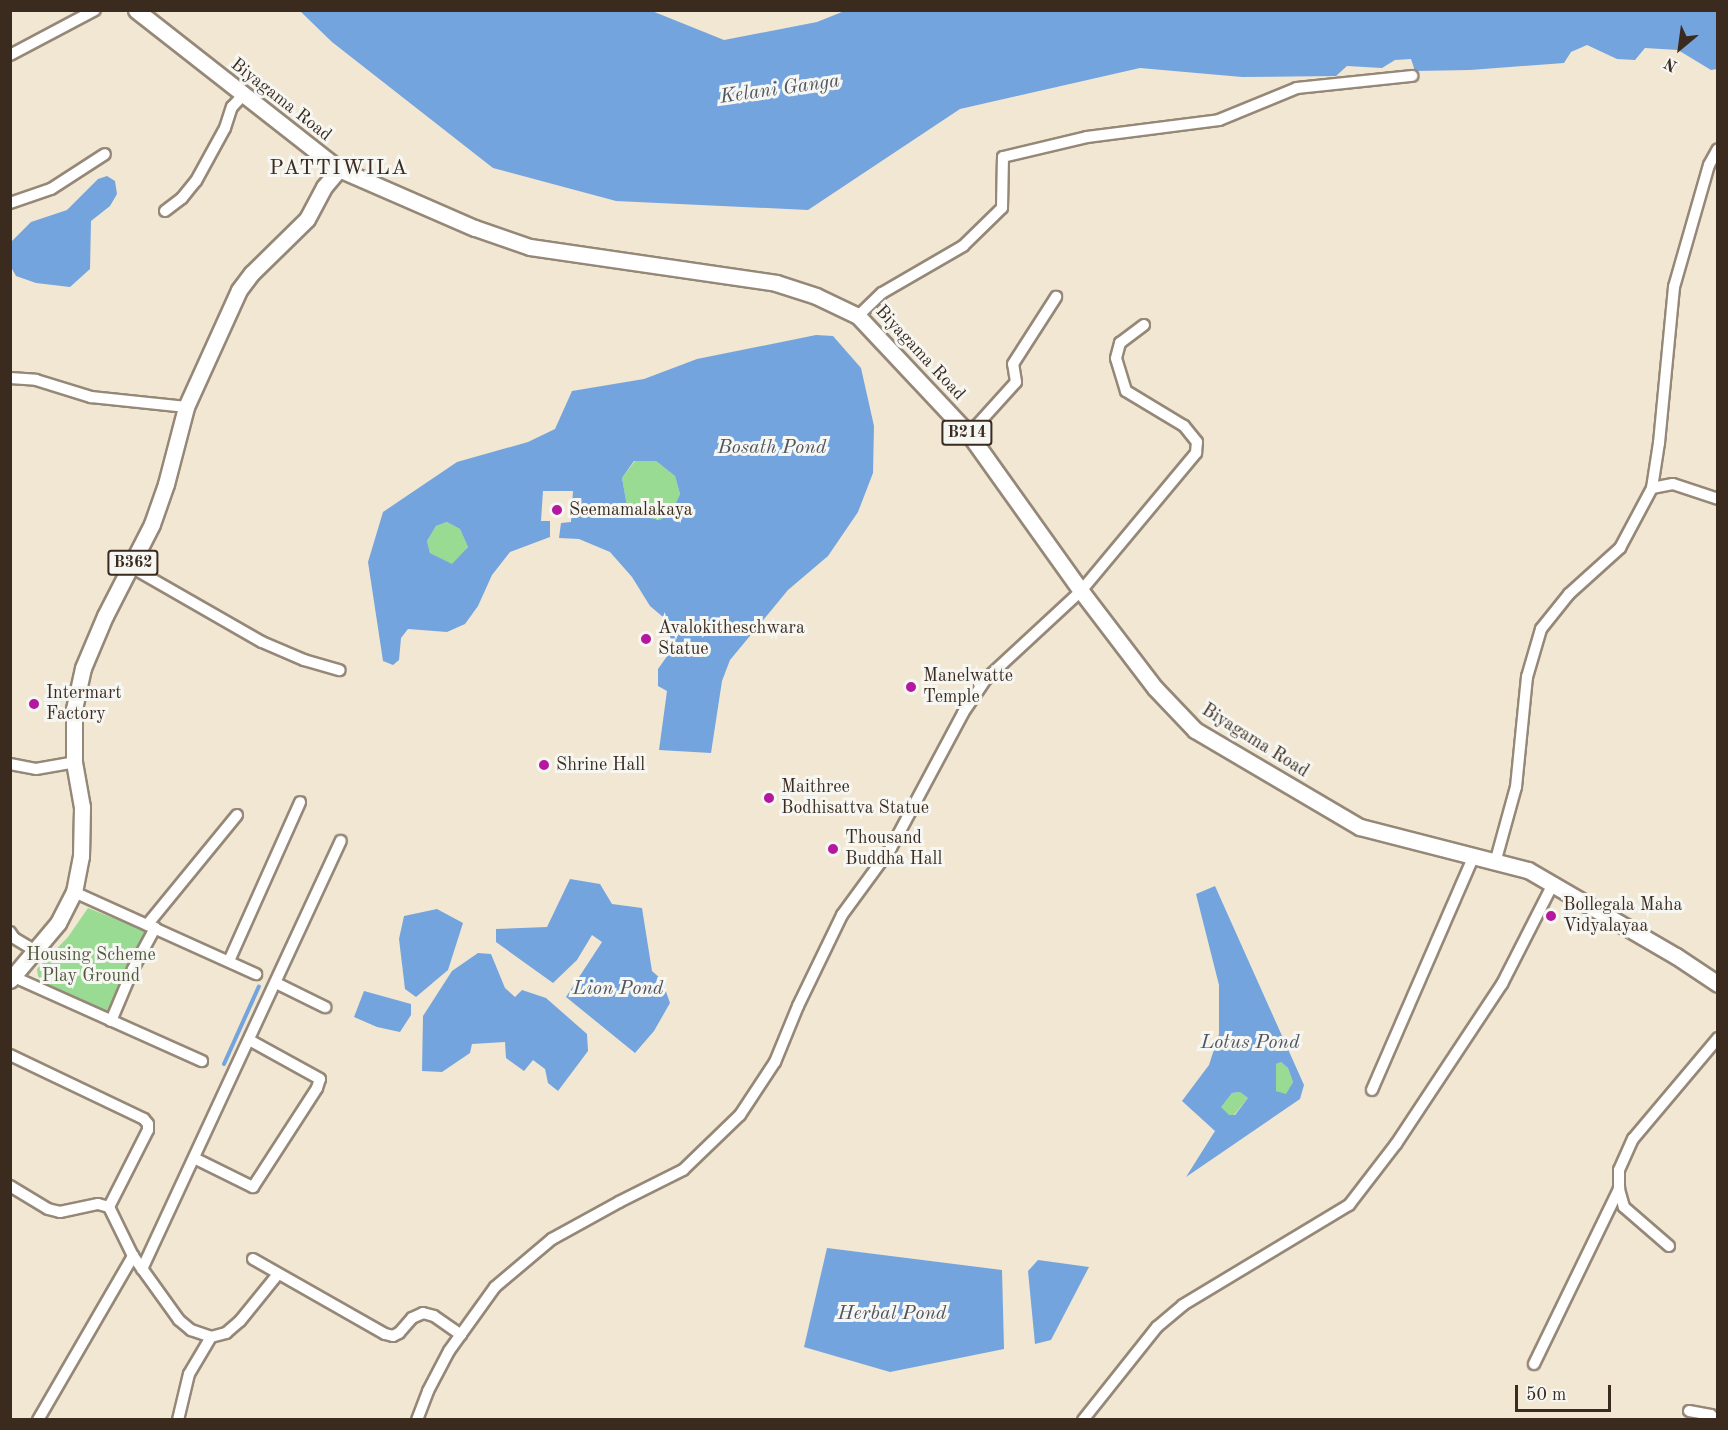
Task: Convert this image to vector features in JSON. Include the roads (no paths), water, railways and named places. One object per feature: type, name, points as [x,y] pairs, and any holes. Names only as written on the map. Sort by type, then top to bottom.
[{"type":"main road","name":"Biyagama Road","points":[[136,10],[339,169],[475,228],[530,247],[776,283],[816,296],[858,316],[969,434],[1081,591],[1176,713],[1210,740],[1360,827],[1473,858],[1528,870],[1676,956],[1718,984]]},
{"type":"main road","name":"B362","points":[[12,978],[58,923],[74,892],[81,856],[82,807],[74,762],[74,709],[83,668],[105,616],[152,524],[166,484],[186,407],[239,290],[252,273],[307,219],[324,187],[339,169]]},
{"type":"street","points":[[10,55],[95,10]]},
{"type":"street","points":[[858,316],[882,293],[963,246],[1002,208],[1003,157],[1087,137],[1219,120],[1297,88],[1412,76]]},
{"type":"street","points":[[165,211],[182,198],[196,181],[225,128],[232,107],[244,94]]},
{"type":"street","points":[[1495,863],[1516,787],[1527,677],[1541,629],[1548,617],[1569,594],[1620,548],[1652,488],[1662,422],[1674,286],[1709,165],[1718,149]]},
{"type":"street","points":[[10,203],[51,189],[105,154]]},
{"type":"street","points":[[969,434],[1016,382],[1013,364],[1056,297]]},
{"type":"street","points":[[417,1419],[428,1390],[461,1335],[495,1287],[552,1239],[683,1170],[740,1115],[775,1062],[798,1006],[842,915],[891,848],[963,713],[986,679],[1081,591],[1143,520],[1196,453],[1197,442],[1184,426],[1126,391],[1116,358],[1120,343],[1144,325]]},
{"type":"street","points":[[10,378],[36,380],[91,397],[186,407]]},
{"type":"street","points":[[1652,488],[1673,484],[1718,499]]},
{"type":"street","points":[[131,567],[262,642],[303,660],[340,670]]},
{"type":"street","points":[[10,764],[36,769],[74,762]]},
{"type":"street","points":[[229,961],[300,802]]},
{"type":"street","points":[[111,1021],[151,927],[237,815]]},
{"type":"street","points":[[142,1269],[341,841]]},
{"type":"street","points":[[1372,1090],[1473,858]]},
{"type":"street","points":[[1083,1419],[1094,1410],[1157,1327],[1183,1305],[1348,1205],[1396,1144],[1502,984],[1553,884]]},
{"type":"street","points":[[74,892],[256,974]]},
{"type":"street","points":[[10,932],[14,938],[36,951]]},
{"type":"street","points":[[12,978],[202,1061]]},
{"type":"street","points":[[276,983],[326,1006]]},
{"type":"street","points":[[1669,1246],[1624,1207],[1619,1189],[1619,1170],[1634,1139],[1718,1038]]},
{"type":"street","points":[[194,1158],[253,1187],[317,1088],[320,1079],[249,1040]]},
{"type":"street","points":[[10,1055],[144,1119],[148,1124],[148,1130],[109,1207]]},
{"type":"street","points":[[10,1186],[48,1209],[60,1212],[98,1204],[109,1207],[133,1256],[179,1320],[191,1330],[211,1337],[226,1333],[240,1321],[278,1274]]},
{"type":"street","points":[[1534,1364],[1619,1189]]},
{"type":"street","points":[[38,1419],[133,1256]]},
{"type":"street","points":[[253,1259],[385,1334],[393,1336],[399,1334],[412,1318],[423,1313],[435,1316],[461,1335]]},
{"type":"street","points":[[178,1419],[189,1374],[211,1337]]},
{"type":"street","points":[[1689,1411],[1711,1415],[1716,1419]]},
{"type":"water","name":"Kelani Ganga","points":[[847,10],[1717,11],[1717,69],[1711,70],[1678,50],[1645,48],[1635,60],[1617,59],[1587,45],[1571,52],[1564,63],[1470,70],[1415,71],[1411,59],[1395,60],[1382,68],[1347,66],[1336,76],[1242,77],[1140,68],[960,109],[808,210],[616,201],[493,168],[332,42],[300,11],[652,11],[724,40],[817,22]]},
{"type":"water","points":[[107,176],[115,181],[117,194],[110,206],[91,221],[90,269],[70,287],[36,283],[16,276],[11,267],[11,242],[31,222],[67,210],[98,179]]},
{"type":"water","name":"Bosath Pond","points":[[816,335],[833,336],[861,368],[874,426],[873,473],[858,512],[828,556],[788,590],[730,660],[722,681],[711,753],[659,750],[667,691],[658,686],[658,669],[670,652],[670,633],[663,617],[650,606],[632,577],[610,552],[579,539],[559,538],[561,523],[571,522],[573,491],[543,491],[541,521],[550,521],[550,537],[510,552],[492,575],[478,606],[465,624],[447,632],[408,629],[401,638],[399,660],[393,665],[383,661],[368,562],[383,512],[457,462],[528,442],[555,429],[572,391],[644,379],[697,359]],"holes":[[[634,461],[656,461],[675,476],[680,494],[672,512],[660,520],[640,516],[627,506],[622,478]],[[447,522],[460,529],[468,547],[452,564],[430,553],[427,541],[436,526]]]},
{"type":"water","name":"Lion Pond","points":[[570,879],[600,884],[612,904],[642,908],[652,971],[662,980],[670,1003],[654,1031],[635,1053],[566,997],[602,942],[592,935],[577,960],[553,983],[496,942],[496,929],[547,927]]},
{"type":"water","name":"Lotus Pond","points":[[1215,886],[1304,1085],[1300,1099],[1186,1177],[1215,1131],[1182,1101],[1209,1065],[1219,1034],[1219,985],[1196,894]],"holes":[[[1281,1062],[1288,1068],[1293,1082],[1286,1094],[1276,1091],[1276,1064]],[[1240,1092],[1248,1098],[1235,1115],[1229,1115],[1221,1107],[1232,1093]]]},
{"type":"water","points":[[437,909],[463,923],[448,970],[416,997],[405,989],[399,939],[404,916]]},
{"type":"water","points":[[478,953],[491,954],[505,988],[515,997],[522,990],[546,998],[587,1034],[588,1051],[558,1091],[548,1083],[545,1069],[533,1060],[524,1071],[506,1058],[505,1042],[472,1044],[470,1053],[442,1072],[422,1071],[423,1016],[452,971]]},
{"type":"water","points":[[364,991],[411,1004],[411,1015],[400,1032],[377,1027],[354,1017]]},
{"type":"water","name":"Herbal Pond","points":[[827,1248],[1002,1270],[1004,1349],[890,1372],[804,1347]]},
{"type":"water","points":[[1038,1260],[1089,1267],[1051,1340],[1035,1344],[1028,1271]]},
{"type":"waterway","points":[[273,974],[335,841]]},
{"type":"waterway","points":[[224,1064],[259,986]]},
{"type":"place","name":"Seemamalakaya","points":[[557,510]]},
{"type":"place","name":"Avalokitheschwara Statue","points":[[646,639]]},
{"type":"place","name":"Manelwatte Temple","points":[[911,687]]},
{"type":"place","name":"Intermart Factory","points":[[34,704]]},
{"type":"place","name":"Shrine Hall","points":[[544,765]]},
{"type":"place","name":"Maithree Bodhisattva Statue","points":[[769,798]]},
{"type":"place","name":"Thousand Buddha Hall","points":[[833,849]]},
{"type":"place","name":"Bollegala Maha Vidyalayaa","points":[[1551,916]]},
{"type":"district","name":"PATTIWILA","points":[[339,169]]},
{"type":"park label","name":"Housing Scheme Play Ground","points":[[91,966]]}]
